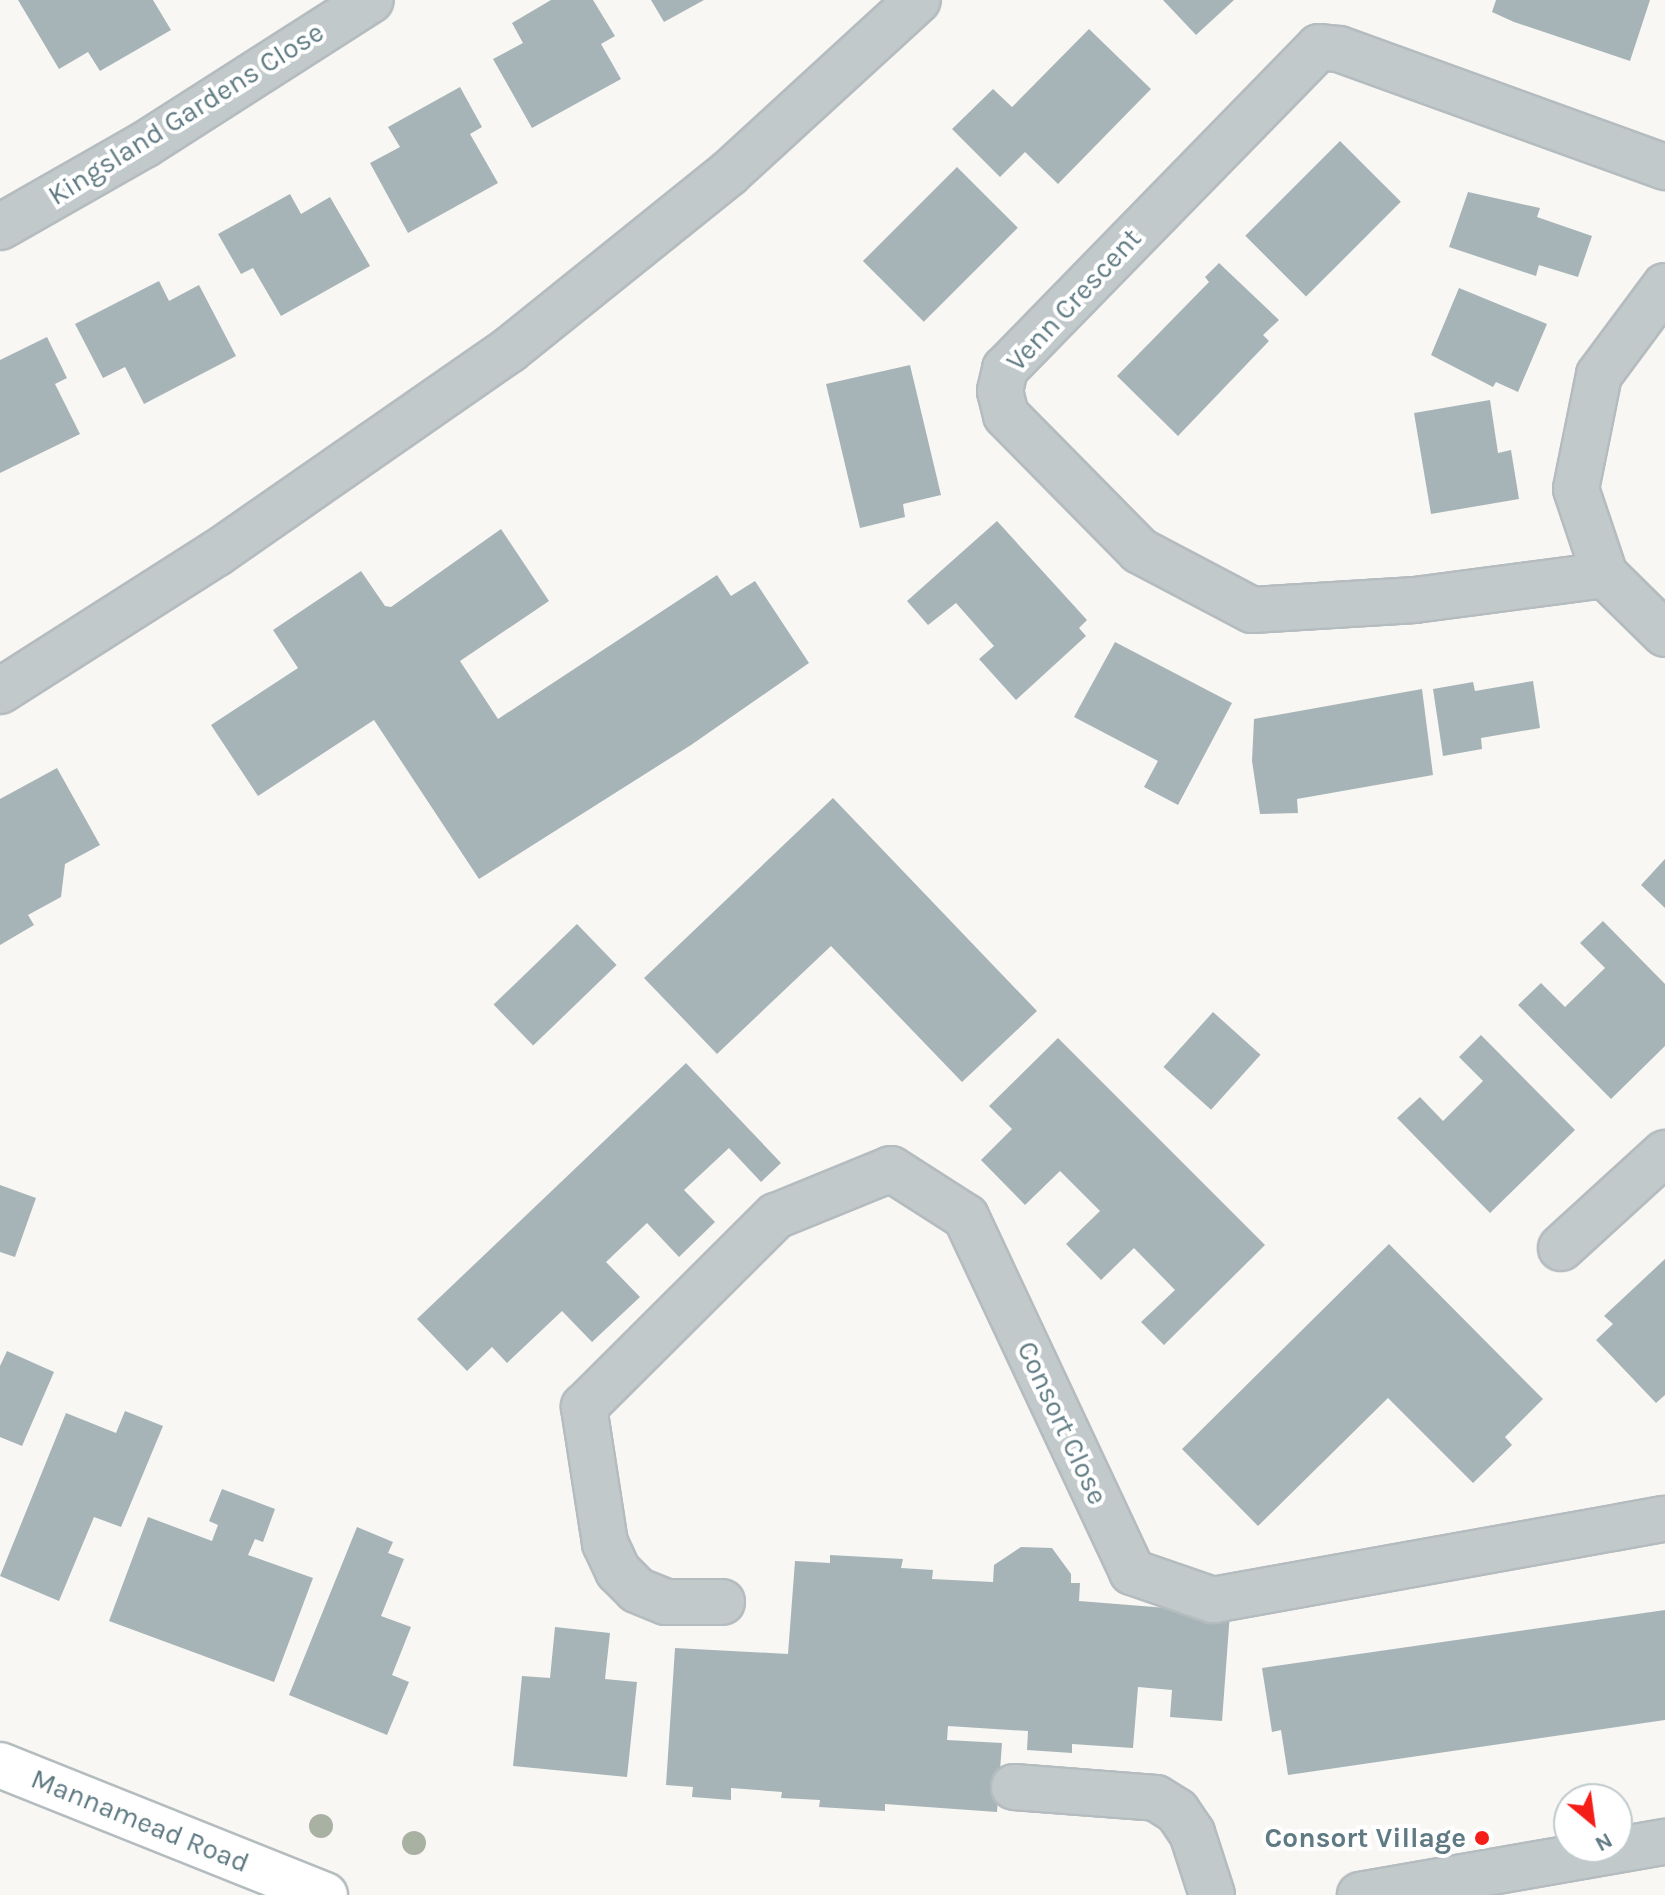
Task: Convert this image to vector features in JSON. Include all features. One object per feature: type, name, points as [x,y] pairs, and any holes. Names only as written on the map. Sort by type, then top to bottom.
[{"type":"main road","name":"Mannamead Road","points":[[0,1765],[325,1895]]},
{"type":"street","name":"Kingsland Gardens Close","points":[[0,227],[144,145],[371,0]]},
{"type":"street","points":[[0,691],[217,553],[509,350],[729,173],[918,0]]},
{"type":"street","name":"Venn Crescent","points":[[1605,575],[1415,600],[1252,610],[1140,551],[1006,415],[1000,391],[1005,369],[1319,47],[1339,49],[1665,167]]},
{"type":"street","points":[[1665,286],[1599,375],[1576,489],[1605,575],[1665,634]]},
{"type":"street","points":[[1561,1248],[1665,1153]]},
{"type":"street","name":"Consort Close","points":[[722,1602],[666,1602],[637,1590],[618,1571],[605,1543],[595,1451],[584,1407],[776,1216],[891,1169],[966,1217],[1132,1572],[1213,1600],[1665,1519]]},
{"type":"street","points":[[1014,1787],[1156,1798],[1177,1811],[1192,1833],[1212,1895]]},
{"type":"street","points":[[1360,1895],[1665,1842]]},
{"type":"building","points":[[18,0],[153,0],[171,30],[100,71],[88,52],[59,69]]},
{"type":"building","points":[[551,0],[593,0],[615,36],[601,44],[621,79],[532,128],[493,59],[523,43],[512,23]]},
{"type":"building","points":[[651,0],[704,0],[664,22]]},
{"type":"building","points":[[1163,0],[1234,0],[1196,35]]},
{"type":"building","points":[[1496,0],[1650,0],[1630,61],[1492,12]]},
{"type":"building","points":[[1089,29],[1151,89],[1058,184],[1025,152],[1000,177],[952,129],[993,89],[1012,107]]},
{"type":"building","points":[[460,87],[482,127],[470,134],[498,183],[408,233],[370,163],[400,147],[388,127]]},
{"type":"building","points":[[1340,141],[1401,202],[1306,297],[1245,236]]},
{"type":"building","points":[[957,167],[1018,228],[924,322],[863,261]]},
{"type":"building","points":[[1468,192],[1540,208],[1537,217],[1592,236],[1578,277],[1539,265],[1536,276],[1449,247]]},
{"type":"building","points":[[290,194],[301,214],[330,197],[370,266],[281,316],[253,268],[241,274],[218,234]]},
{"type":"building","points":[[1219,263],[1279,320],[1263,335],[1269,341],[1178,436],[1117,376],[1209,282],[1205,277]]},
{"type":"building","points":[[159,281],[169,301],[199,285],[236,356],[144,404],[125,367],[103,378],[75,324]]},
{"type":"building","points":[[1459,288],[1547,324],[1518,392],[1496,382],[1493,387],[1431,355]]},
{"type":"building","points":[[47,337],[67,378],[55,384],[80,434],[0,473],[0,360]]},
{"type":"building","points":[[910,365],[941,495],[903,504],[905,517],[860,528],[826,384]]},
{"type":"building","points":[[1490,400],[1498,453],[1511,450],[1519,499],[1431,514],[1414,413]]},
{"type":"building","points":[[997,521],[1087,620],[1079,628],[1086,636],[1016,700],[979,659],[994,646],[956,603],[928,625],[907,601]]},
{"type":"building","points":[[501,529],[549,601],[460,661],[498,719],[717,575],[731,596],[755,581],[809,663],[691,745],[479,879],[374,720],[258,796],[211,725],[298,668],[273,630],[361,571],[385,606],[391,607]]},
{"type":"building","points":[[1115,642],[1232,703],[1178,805],[1144,787],[1158,761],[1074,717]]},
{"type":"building","points":[[1533,681],[1540,728],[1481,738],[1482,749],[1443,756],[1433,689],[1473,682],[1475,691]]},
{"type":"building","points":[[1422,689],[1433,775],[1297,799],[1298,813],[1260,814],[1252,761],[1254,719]]},
{"type":"building","points":[[57,768],[100,845],[65,864],[61,897],[28,915],[34,925],[0,945],[0,799]]},
{"type":"building","points":[[833,798],[1037,1011],[962,1082],[831,946],[717,1054],[644,978]]},
{"type":"building","points":[[1665,859],[1665,908],[1641,885]]},
{"type":"building","points":[[1603,921],[1665,984],[1665,1046],[1611,1099],[1518,1005],[1541,983],[1565,1007],[1605,968],[1580,943]]},
{"type":"building","points":[[577,924],[617,965],[533,1046],[494,1005]]},
{"type":"building","points":[[1213,1012],[1261,1055],[1211,1110],[1163,1067]]},
{"type":"building","points":[[1481,1035],[1575,1130],[1490,1213],[1397,1118],[1420,1097],[1443,1121],[1483,1081],[1459,1057]]},
{"type":"building","points":[[1058,1038],[1265,1245],[1164,1345],[1141,1322],[1175,1290],[1134,1248],[1101,1280],[1066,1244],[1100,1211],[1060,1171],[1025,1205],[981,1160],[1012,1129],[989,1106]]},
{"type":"building","points":[[686,1063],[781,1163],[761,1182],[729,1148],[684,1190],[715,1222],[679,1257],[647,1223],[606,1262],[640,1297],[592,1342],[562,1311],[507,1363],[492,1347],[467,1371],[417,1319]]},
{"type":"building","points":[[0,1185],[36,1198],[15,1257],[0,1252]]},
{"type":"building","points":[[1389,1244],[1543,1399],[1505,1437],[1512,1445],[1473,1483],[1388,1398],[1258,1526],[1182,1449]]},
{"type":"building","points":[[1665,1259],[1665,1395],[1656,1403],[1596,1340],[1613,1324],[1604,1316]]},
{"type":"building","points":[[7,1351],[54,1372],[22,1446],[0,1437],[0,1366]]},
{"type":"building","points":[[125,1411],[163,1426],[121,1527],[94,1517],[59,1601],[0,1576],[66,1413],[116,1433]]},
{"type":"building","points":[[222,1489],[275,1509],[263,1542],[255,1539],[248,1555],[313,1578],[274,1682],[109,1621],[148,1517],[212,1541],[218,1525],[209,1521]]},
{"type":"building","points":[[357,1527],[393,1542],[388,1553],[404,1559],[381,1616],[411,1627],[392,1675],[409,1682],[387,1735],[289,1695]]},
{"type":"building","points":[[1021,1547],[1052,1548],[1071,1574],[1071,1583],[1080,1583],[1079,1601],[1230,1613],[1222,1721],[1170,1717],[1172,1690],[1138,1687],[1133,1748],[1072,1744],[1072,1753],[1027,1750],[1028,1731],[948,1726],[947,1740],[1002,1743],[997,1812],[885,1804],[885,1811],[819,1807],[820,1800],[781,1798],[782,1792],[731,1788],[731,1800],[692,1797],[693,1787],[666,1785],[675,1648],[788,1654],[795,1561],[830,1563],[830,1555],[903,1559],[901,1568],[933,1570],[932,1579],[993,1582],[994,1565]]},
{"type":"building","points":[[1665,1610],[1665,1720],[1288,1775],[1281,1730],[1272,1732],[1262,1668]]},
{"type":"building","points":[[555,1627],[610,1633],[605,1679],[637,1682],[627,1777],[513,1766],[522,1676],[550,1678]]},
{"type":"place","name":"Consort Village","points":[[1482,1838]]}]
